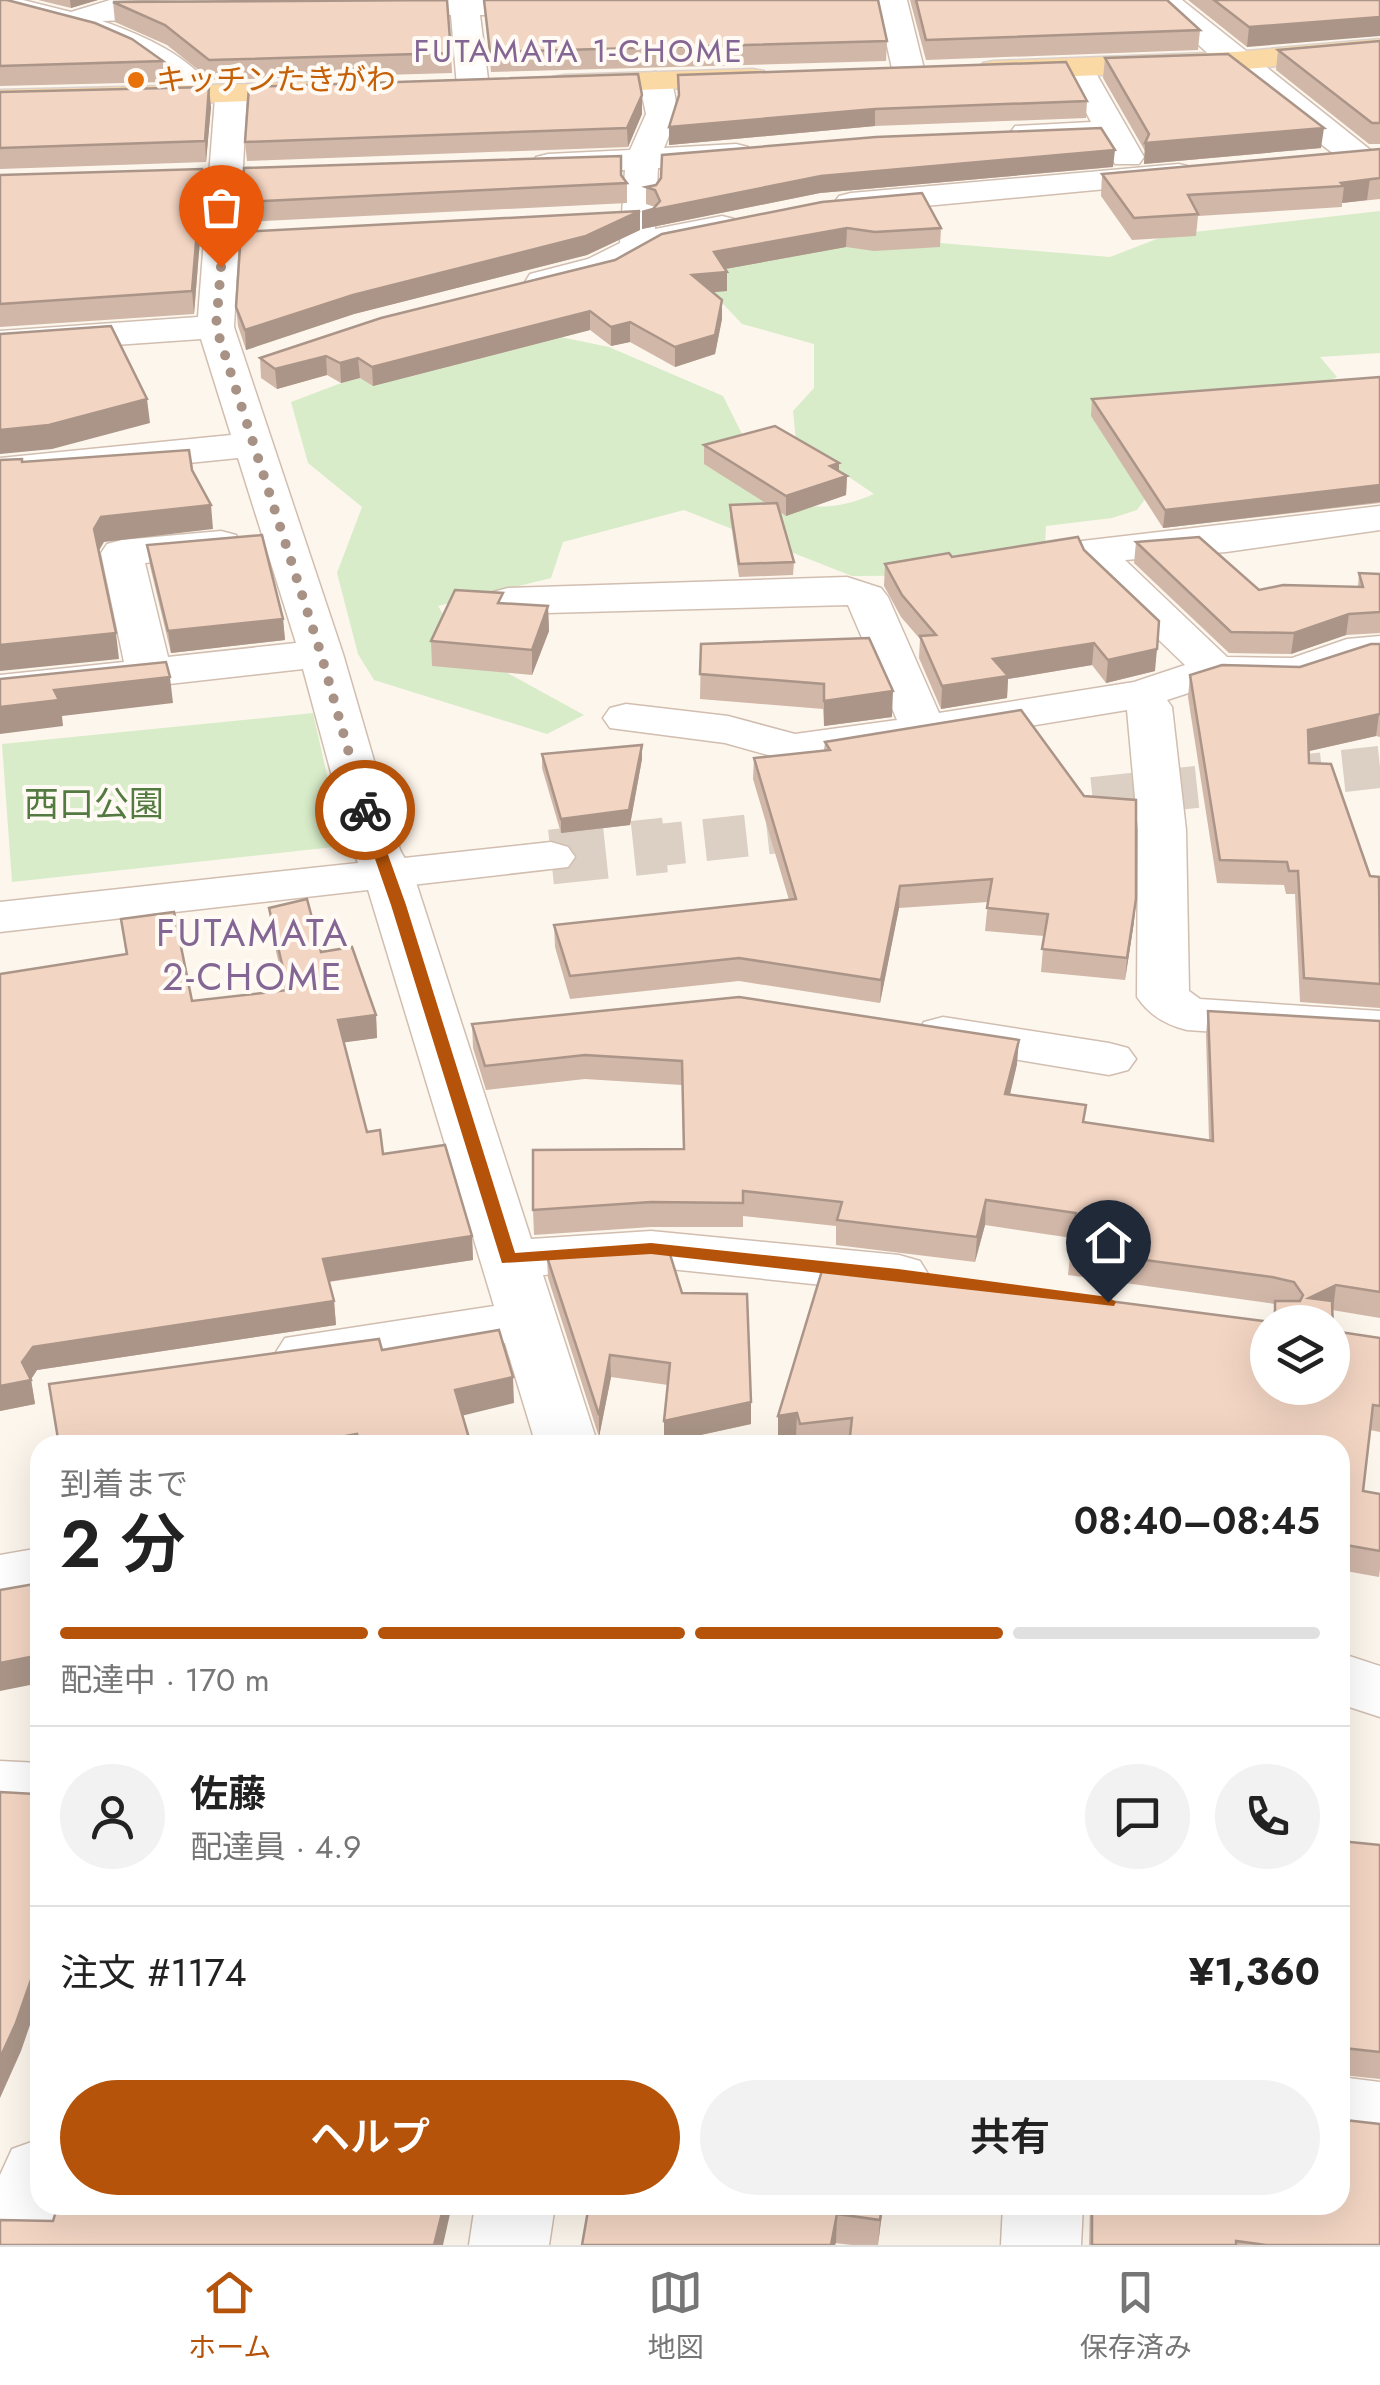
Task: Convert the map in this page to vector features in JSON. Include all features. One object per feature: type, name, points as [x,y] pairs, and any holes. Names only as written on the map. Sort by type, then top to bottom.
[{"type":"main road","points":[[870,74],[1235,61],[1380,48]]},
{"type":"main road","points":[[436,88],[518,85],[671,70],[774,78]]},
{"type":"main road","points":[[0,100],[361,90]]},
{"type":"street","points":[[892,0],[909,73]]},
{"type":"street","points":[[1164,0],[1235,61],[1370,158]]},
{"type":"street","points":[[464,3],[472,87]]},
{"type":"street","points":[[351,8],[464,3],[578,6]]},
{"type":"street","points":[[0,4],[72,21],[164,62],[216,94],[226,176],[216,327],[250,365],[254,445],[321,654],[376,850],[388,874],[439,1032],[564,1435]]},
{"type":"street","points":[[72,21],[119,4],[219,8]]},
{"type":"street","points":[[1078,68],[1138,178]]},
{"type":"street","points":[[512,290],[602,267],[638,231],[642,161],[662,114],[671,70]]},
{"type":"street","points":[[995,134],[1112,131]]},
{"type":"street","points":[[524,165],[768,151]]},
{"type":"street","points":[[1305,163],[1370,158]]},
{"type":"street","points":[[821,207],[1212,171]]},
{"type":"street","points":[[189,177],[266,174]]},
{"type":"street","points":[[600,218],[638,231],[745,222]]},
{"type":"street","points":[[223,236],[263,234]]},
{"type":"street","points":[[0,342],[216,327]]},
{"type":"street","points":[[0,470],[254,445]]},
{"type":"street","points":[[1215,670],[1100,560],[1097,550],[1226,539],[1380,518]]},
{"type":"street","points":[[149,673],[122,553],[284,538]]},
{"type":"street","points":[[508,601],[847,590],[866,596],[924,730]]},
{"type":"street","points":[[626,718],[728,730],[793,748],[1141,694],[1215,670],[1296,672],[1363,648],[1380,649]]},
{"type":"street","points":[[0,689],[321,654]]},
{"type":"street","points":[[1141,694],[1149,707],[1162,830],[1163,997],[1187,1014],[1380,1027]]},
{"type":"street","points":[[0,917],[551,857]]},
{"type":"street","points":[[895,1025],[1109,1058]]},
{"type":"street","points":[[439,1032],[495,1026]]},
{"type":"street","points":[[508,1259],[651,1248],[955,1282]]},
{"type":"street","points":[[256,1359],[530,1320]]},
{"type":"street","points":[[0,1578],[30,1573]]},
{"type":"street","points":[[1350,1682],[1380,1692]]},
{"type":"street","points":[[0,1788],[30,1790]]},
{"type":"street","points":[[1350,2111],[1380,2115]]},
{"type":"street","points":[[509,2245],[514,2215]]},
{"type":"street","points":[[1041,2245],[1042,2215]]},
{"type":"green space","points":[[1380,211],[1380,353],[1320,357],[1337,377],[1178,455],[1137,510],[1112,518],[1046,526],[1045,547],[989,575],[852,576],[684,510],[563,542],[551,578],[438,606],[466,650],[584,715],[547,734],[374,680],[358,654],[337,573],[362,507],[308,463],[291,402],[344,382],[551,335],[609,347],[723,396],[742,434],[703,456],[765,492],[805,505],[849,503],[874,494],[796,441],[793,411],[814,388],[814,344],[742,324],[694,273],[783,247],[928,242],[1110,257],[1167,235]]},
{"type":"green space","name":"西口公園","points":[[313,713],[343,846],[12,882],[2,744]]},
{"type":"building","points":[[0,0],[95,23],[132,39],[163,61],[0,66]]},
{"type":"building","points":[[447,0],[451,53],[209,60],[165,25],[113,2]]},
{"type":"building","points":[[484,0],[878,0],[887,41],[490,52]]},
{"type":"building","points":[[916,0],[1167,0],[1200,30],[926,40]]},
{"type":"building","points":[[1214,0],[1380,0],[1380,17],[1249,27]]},
{"type":"building","points":[[1380,41],[1380,123],[1372,123],[1278,50]]},
{"type":"building","points":[[1228,54],[1324,128],[1145,143],[1149,134],[1105,58]]},
{"type":"building","points":[[1066,62],[1087,101],[875,109],[669,127],[679,95],[678,75]]},
{"type":"building","points":[[638,74],[642,95],[627,128],[245,142],[249,87]]},
{"type":"building","points":[[209,87],[205,141],[0,148],[0,92]]},
{"type":"building","points":[[1101,128],[1115,150],[821,176],[642,212],[653,209],[660,201],[655,190],[646,187],[656,185],[661,178],[662,155],[876,137]]},
{"type":"building","points":[[1380,149],[1380,178],[1341,183],[1344,186],[1188,195],[1198,214],[1134,218],[1102,174]]},
{"type":"building","points":[[621,156],[621,175],[627,183],[242,202],[244,168]]},
{"type":"building","points":[[202,169],[192,291],[0,304],[0,175]]},
{"type":"building","points":[[922,193],[941,228],[875,232],[847,228],[714,252],[727,272],[692,275],[722,300],[715,335],[675,347],[630,322],[611,327],[590,311],[372,367],[358,358],[340,363],[326,356],[275,369],[260,358],[381,318],[615,260],[662,234],[822,202]]},
{"type":"building","points":[[640,211],[586,236],[353,295],[245,330],[236,307],[241,232]]},
{"type":"building","points":[[111,326],[147,399],[49,425],[0,430],[0,334]]},
{"type":"building","points":[[1380,377],[1380,485],[1165,510],[1092,399]]},
{"type":"building","points":[[775,426],[839,463],[830,466],[847,476],[786,496],[704,445]]},
{"type":"building","points":[[189,450],[192,470],[211,505],[101,517],[94,529],[116,633],[0,645],[0,460],[22,462]]},
{"type":"building","points":[[777,503],[794,562],[739,564],[730,505]]},
{"type":"building","points":[[262,535],[283,619],[168,631],[147,545]]},
{"type":"building","points":[[1078,537],[1084,550],[1159,621],[1157,649],[1108,660],[1094,643],[993,659],[1008,676],[942,686],[920,636],[936,635],[902,595],[885,564]]},
{"type":"building","points":[[1199,537],[1259,590],[1283,585],[1363,587],[1359,573],[1380,574],[1380,612],[1349,614],[1294,633],[1231,632],[1136,542]]},
{"type":"building","points":[[455,590],[503,593],[498,603],[548,606],[532,650],[431,641]]},
{"type":"building","points":[[869,638],[893,691],[824,701],[824,684],[700,674],[701,644]]},
{"type":"building","points":[[1380,644],[1380,714],[1308,730],[1309,763],[1331,764],[1370,876],[1379,877],[1380,984],[1304,978],[1298,871],[1289,871],[1287,862],[1220,860],[1190,675],[1222,665],[1300,667]]},
{"type":"building","points":[[166,662],[170,677],[54,690],[59,700],[0,707],[0,679]]},
{"type":"building","points":[[1021,710],[1084,796],[1136,800],[1136,899],[1127,958],[1042,949],[1048,914],[987,908],[992,879],[900,886],[881,980],[739,958],[570,976],[554,925],[796,899],[754,758],[830,750],[825,742]]},
{"type":"building","points":[[642,745],[629,810],[561,819],[542,754]]},
{"type":"building","points":[[307,899],[321,952],[352,947],[376,1015],[338,1020],[367,1132],[380,1130],[383,1154],[445,1145],[472,1236],[323,1259],[334,1301],[33,1347],[22,1362],[31,1380],[0,1386],[0,974],[127,954],[121,919],[174,912],[192,1001],[288,990],[269,908]]},
{"type":"building","points":[[739,997],[1019,1040],[1005,1094],[1086,1105],[1083,1122],[1213,1141],[1208,1011],[1380,1021],[1380,1292],[1336,1285],[1309,1298],[1332,1301],[1332,1305],[1275,1305],[1275,1301],[1300,1301],[1303,1295],[1294,1282],[1070,1250],[1076,1213],[986,1200],[977,1237],[837,1220],[842,1202],[743,1191],[743,1203],[651,1202],[533,1210],[533,1150],[684,1149],[682,1061],[585,1055],[485,1066],[472,1024]]},
{"type":"building","points":[[669,1251],[682,1293],[747,1294],[751,1402],[664,1421],[670,1363],[610,1355],[599,1415],[547,1257]]},
{"type":"building","points":[[824,1264],[1250,1319],[1250,1405],[1350,1405],[1350,1334],[1380,1338],[1380,1406],[1373,1405],[1363,1491],[1380,1494],[1380,1551],[1350,1546],[1350,1435],[850,1435],[852,1418],[800,1424],[797,1413],[778,1416]]},
{"type":"building","points":[[499,1330],[513,1377],[455,1390],[468,1435],[57,1435],[49,1384],[379,1339],[382,1350]]},
{"type":"building","points":[[30,1585],[30,1657],[0,1663],[0,1590]]},
{"type":"building","points":[[0,1792],[30,1794],[30,1983],[0,2058]]},
{"type":"building","points":[[1350,1842],[1380,1845],[1380,2052],[1350,2049]]},
{"type":"building","points":[[1350,2121],[1380,2124],[1380,2245],[1266,2245],[1236,2241],[1236,2245],[1092,2245],[1092,2215],[1350,2215]]},
{"type":"building","points":[[55,2215],[442,2215],[434,2245],[0,2245],[0,2220],[53,2221]]},
{"type":"building","points":[[587,2215],[837,2215],[831,2245],[582,2245]]},
{"type":"building","points":[[844,2215],[881,2215],[880,2220]]},
{"type":"tunnel","points":[[1030,805],[1380,767]]},
{"type":"tunnel","points":[[642,847],[845,825]]},
{"type":"tunnel","points":[[551,857],[665,845]]},
{"type":"way so far","points":[[221,267],[216,327],[233,370],[321,654],[365,810]]},
{"type":"place","name":"キッチンたきがわ","points":[[136,80]]},
{"type":"district","name":"FUTAMATA 1-CHOME","points":[[579,51]]},
{"type":"district","name":"FUTAMATA 2-CHOME","points":[[253,954]]},
{"type":"route","points":[[365,810],[439,1032],[508,1259],[651,1248],[898,1274],[1108,1302]]}]
